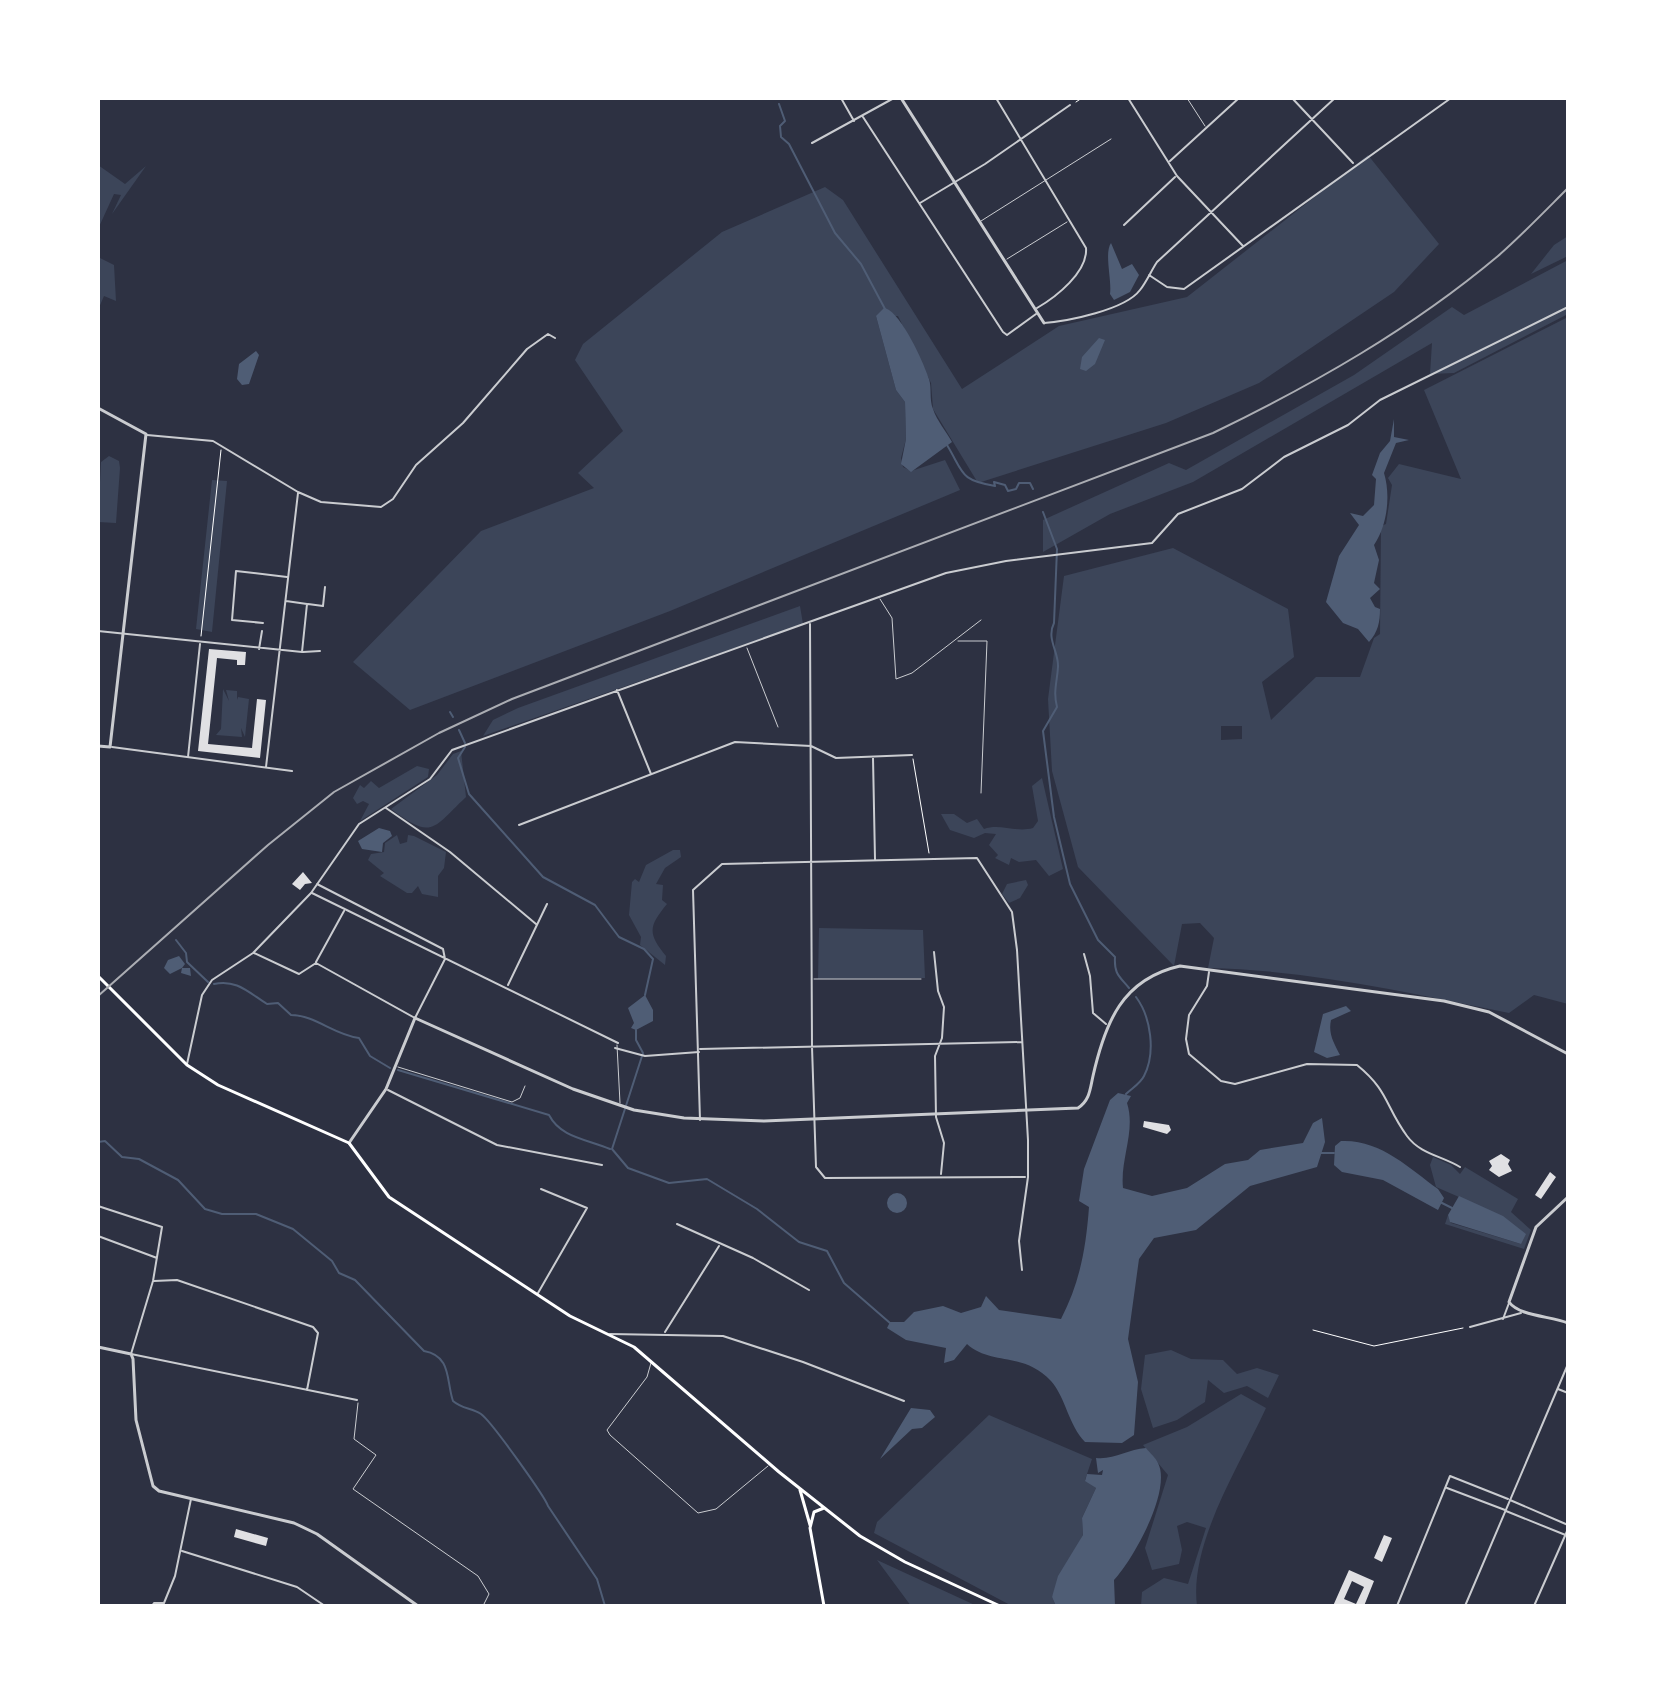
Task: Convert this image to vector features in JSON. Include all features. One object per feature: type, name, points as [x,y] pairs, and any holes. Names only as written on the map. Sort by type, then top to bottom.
[{"type":"main road","points":[[98,976],[187,1065],[218,1085],[349,1143],[389,1197],[537,1294],[585,1324],[610,1334],[652,1362],[770,1464],[860,1536],[905,1562],[1000,1606]]},
{"type":"main road","points":[[799,1487],[824,1606]]},
{"type":"main road","points":[[810,1528],[814,1512],[824,1508]]},
{"type":"street","points":[[841,98],[855,121]]},
{"type":"street","points":[[812,143],[894,98]]},
{"type":"street","points":[[901,98],[1044,323],[1058,322],[1130,299],[1157,262],[1335,98]]},
{"type":"street","points":[[863,117],[1007,335],[1057,294],[1083,266],[1086,248],[996,98]]},
{"type":"street","points":[[1128,98],[1177,176],[1243,247]]},
{"type":"street","points":[[1170,161],[1239,98]]},
{"type":"street","points":[[1292,98],[1354,164]]},
{"type":"street","points":[[1148,274],[1167,287],[1184,289],[1354,164],[1451,98]]},
{"type":"street","points":[[919,204],[1070,105]]},
{"type":"street","points":[[1124,225],[1177,176]]},
{"type":"street","points":[[187,1065],[202,995],[212,980],[253,953],[311,893],[359,824],[430,779],[452,750],[946,573],[1006,561],[1152,543],[1178,514],[1242,489],[1284,457],[1348,425],[1380,400],[1568,307]]},
{"type":"street","points":[[98,408],[146,434],[202,439],[222,445],[298,492],[332,504],[381,507],[393,499],[416,465],[463,423],[527,349],[548,334],[555,338]]},
{"type":"street","points":[[110,747],[146,434]]},
{"type":"street","points":[[266,767],[298,492]]},
{"type":"street","points":[[263,623],[232,620],[236,571],[288,577]]},
{"type":"street","points":[[267,584],[268,575]]},
{"type":"street","points":[[285,601],[323,606],[325,587]]},
{"type":"street","points":[[302,652],[307,604]]},
{"type":"street","points":[[810,623],[812,1047],[816,1167],[825,1178],[941,1175],[1028,1177]]},
{"type":"street","points":[[98,631],[259,649],[320,651]]},
{"type":"street","points":[[259,649],[262,631]]},
{"type":"street","points":[[188,758],[200,643]]},
{"type":"street","points":[[617,690],[651,775]]},
{"type":"street","points":[[519,825],[735,742],[811,746],[836,758],[912,755]]},
{"type":"street","points":[[98,746],[292,771]]},
{"type":"street","points":[[873,756],[875,860]]},
{"type":"street","points":[[386,808],[450,852],[536,924]]},
{"type":"street","points":[[700,1120],[693,890],[722,864],[977,858],[1012,912],[1027,1113],[1028,1177],[1019,1241],[1022,1270]]},
{"type":"street","points":[[317,884],[443,949],[445,959],[415,1018],[386,1089],[349,1143]]},
{"type":"street","points":[[311,893],[445,959],[508,986],[618,1043]]},
{"type":"street","points":[[508,986],[547,904]]},
{"type":"street","points":[[253,953],[299,974],[316,963],[344,911]]},
{"type":"street","points":[[934,952],[938,991],[944,1007],[939,1043],[935,1050],[936,1117],[944,1143],[941,1175]]},
{"type":"street","points":[[1084,954],[1093,1013],[1106,1024]]},
{"type":"street","points":[[316,963],[415,1018],[573,1089],[620,1106],[700,1120],[936,1117],[1068,1110],[1086,1102],[1106,1024],[1117,1007],[1162,970],[1180,966],[1444,1001],[1489,1012],[1568,1054]]},
{"type":"street","points":[[1210,970],[1207,986],[1189,1015],[1186,1039],[1189,1054],[1221,1081],[1235,1084],[1307,1064],[1357,1065],[1382,1087],[1408,1138],[1428,1154],[1444,1157],[1460,1167]]},
{"type":"street","points":[[615,1048],[645,1056],[699,1050],[1023,1042]]},
{"type":"street","points":[[386,1089],[497,1145],[602,1165]]},
{"type":"street","points":[[537,1294],[587,1208],[541,1189]]},
{"type":"street","points":[[1502,1320],[1536,1227],[1568,1197]]},
{"type":"street","points":[[98,1206],[162,1227],[153,1281],[131,1354],[136,1420],[153,1486],[294,1523],[317,1534],[418,1606]]},
{"type":"street","points":[[677,1224],[753,1258],[809,1290]]},
{"type":"street","points":[[98,1236],[157,1258]]},
{"type":"street","points":[[665,1332],[720,1245]]},
{"type":"street","points":[[153,1281],[177,1280],[313,1327],[318,1333],[317,1345],[307,1390]]},
{"type":"street","points":[[1509,1302],[1521,1313]]},
{"type":"street","points":[[1470,1327],[1521,1313],[1546,1315],[1568,1323]]},
{"type":"street","points":[[610,1334],[665,1332],[723,1336],[803,1362],[904,1401]]},
{"type":"street","points":[[99,1349],[357,1400]]},
{"type":"street","points":[[1465,1606],[1568,1364]]},
{"type":"street","points":[[1557,1389],[1568,1393]]},
{"type":"street","points":[[1397,1606],[1450,1476],[1568,1527],[1567,1536],[1534,1606]]},
{"type":"street","points":[[1446,1488],[1567,1536]]},
{"type":"street","points":[[152,1606],[164,1603],[182,1551],[192,1498]]},
{"type":"street","points":[[182,1551],[291,1585],[325,1606]]},
{"type":"lane","points":[[1187,98],[1207,128]]},
{"type":"lane","points":[[980,221],[1111,139]]},
{"type":"lane","points":[[1005,260],[1069,220]]},
{"type":"lane","points":[[878,597],[892,618],[896,679],[912,673],[981,620]]},
{"type":"lane","points":[[955,641],[987,641],[981,793]]},
{"type":"lane","points":[[746,646],[778,727]]},
{"type":"lane","points":[[812,979],[921,979]]},
{"type":"lane","points":[[618,1043],[615,1048],[620,1106]]},
{"type":"lane","points":[[395,1066],[512,1102],[520,1098],[525,1086]]},
{"type":"lane","points":[[652,1362],[647,1377],[607,1430],[698,1513],[725,1503],[770,1464]]},
{"type":"lane","points":[[357,1400],[354,1439],[376,1455],[353,1489],[478,1576],[489,1594],[483,1606]]},
{"type":"path","points":[[1070,105],[1082,98]]},
{"type":"path","points":[[200,643],[222,445]]},
{"type":"path","points":[[912,755],[930,859]]},
{"type":"path","points":[[1313,1330],[1374,1346],[1470,1327]]},
{"type":"shaded area","points":[[1368,155],[1439,244],[1394,292],[1259,383],[1166,423],[978,483],[933,409],[931,383],[898,316],[876,316],[896,390],[905,402],[903,467],[911,471],[945,460],[960,490],[670,611],[410,710],[353,662],[481,531],[594,488],[578,473],[623,431],[575,360],[583,344],[722,232],[825,187],[843,200],[962,389],[1059,326],[1187,297]]},
{"type":"shaded area","points":[[98,165],[125,184],[146,166],[112,214],[121,195],[114,194],[98,229]]},
{"type":"shaded area","points":[[1568,236],[1568,256],[1531,274],[1554,245]]},
{"type":"shaded area","points":[[1111,243],[1122,269],[1132,264],[1139,275],[1130,292],[1114,300],[1110,294],[1108,260]]},
{"type":"shaded area","points":[[98,257],[114,265],[116,301],[104,296],[98,310]]},
{"type":"shaded area","points":[[1568,260],[1568,314],[1454,373],[1430,374],[1432,343],[1193,482],[1110,514],[1043,552],[1043,520],[1169,463],[1186,470],[1354,375],[1452,307],[1464,315]]},
{"type":"shaded area","points":[[884,308],[897,318],[917,350],[929,379],[933,409],[952,442],[911,472],[901,464],[906,439],[905,402],[896,390],[876,316]]},
{"type":"shaded area","points":[[1568,317],[1568,1004],[1534,995],[1509,1013],[1322,978],[1208,968],[1214,938],[1200,923],[1182,924],[1174,966],[1078,867],[1052,771],[1048,699],[1064,576],[1173,548],[1288,609],[1294,657],[1262,682],[1271,720],[1316,677],[1360,677],[1374,638],[1380,634],[1381,526],[1386,524],[1392,485],[1388,478],[1399,464],[1461,479],[1424,390]],"holes":[[[1221,726],[1242,726],[1242,739],[1221,740]]]},
{"type":"shaded area","points":[[1099,338],[1105,340],[1095,364],[1086,371],[1080,369],[1082,357]]},
{"type":"shaded area","points":[[256,351],[259,355],[249,384],[242,385],[237,379],[239,364]]},
{"type":"shaded area","points":[[1394,419],[1394,437],[1409,440],[1396,443],[1384,473],[1386,510],[1374,545],[1379,560],[1374,583],[1380,589],[1370,598],[1380,609],[1380,618],[1369,642],[1358,629],[1343,623],[1326,602],[1339,556],[1359,525],[1350,513],[1363,516],[1374,505],[1376,479],[1372,475],[1380,453],[1390,441]]},
{"type":"shaded area","points":[[109,456],[119,461],[120,468],[116,523],[98,522],[101,462]]},
{"type":"shaded area","points":[[212,480],[227,481],[212,632],[196,629]]},
{"type":"shaded area","points":[[800,606],[803,624],[483,736],[493,720],[518,708]]},
{"type":"shaded area","points":[[223,689],[229,701],[226,690],[237,691],[237,700],[238,697],[249,699],[245,737],[241,728],[242,737],[216,735],[221,729]]},
{"type":"shaded area","points":[[461,751],[466,797],[439,823],[432,827],[416,825],[391,809],[437,775],[453,754]]},
{"type":"shaded area","points":[[417,766],[429,769],[428,777],[360,821],[369,804],[363,801],[357,804],[353,798],[360,785],[364,788],[371,781],[379,788]]},
{"type":"shaded area","points":[[1042,778],[1063,869],[1049,876],[1036,860],[1019,862],[1011,858],[1009,865],[995,858],[998,855],[989,845],[996,834],[985,833],[974,838],[950,830],[941,814],[954,814],[967,823],[977,819],[984,829],[1033,828],[1038,821],[1032,786]]},
{"type":"shaded area","points":[[379,828],[390,831],[392,836],[383,843],[382,852],[362,849],[358,841]]},
{"type":"shaded area","points":[[397,835],[400,844],[407,842],[408,835],[414,836],[446,852],[444,868],[438,876],[438,897],[422,894],[418,886],[412,893],[407,893],[380,876],[384,873],[368,860],[371,854],[384,852],[385,843]]},
{"type":"shaded area","points":[[673,850],[680,850],[681,857],[665,868],[656,884],[663,885],[662,900],[667,904],[653,930],[666,956],[665,965],[640,945],[641,937],[629,915],[632,882],[635,879],[639,882],[646,865]]},
{"type":"shaded area","points":[[1026,880],[1028,885],[1020,898],[1009,903],[1002,894],[1007,884]]},
{"type":"shaded area","points":[[819,928],[923,930],[925,978],[818,979]]},
{"type":"shaded area","points":[[179,956],[185,964],[170,974],[164,968],[168,960]]},
{"type":"shaded area","points":[[182,968],[190,968],[191,976],[181,973]]},
{"type":"shaded area","points":[[645,995],[653,1010],[653,1021],[636,1030],[631,1028],[634,1023],[628,1008]]},
{"type":"shaded area","points":[[1346,1006],[1351,1011],[1331,1020],[1330,1025],[1340,1055],[1327,1058],[1314,1052],[1323,1014]]},
{"type":"shaded area","points":[[1118,1093],[1131,1096],[1127,1103],[1130,1124],[1123,1188],[1152,1196],[1187,1188],[1225,1164],[1248,1160],[1260,1150],[1303,1143],[1313,1123],[1322,1118],[1325,1142],[1317,1167],[1250,1186],[1196,1230],[1154,1238],[1139,1259],[1128,1339],[1138,1382],[1134,1435],[1122,1443],[1085,1442],[1056,1388],[1040,1372],[1018,1362],[986,1355],[967,1344],[954,1360],[944,1363],[946,1348],[906,1340],[887,1328],[890,1322],[904,1322],[914,1312],[943,1306],[961,1313],[981,1307],[986,1296],[999,1310],[1061,1319],[1077,1278],[1086,1237],[1089,1207],[1079,1201],[1084,1169],[1110,1100]]},
{"type":"shaded area","points":[[1341,1141],[1369,1145],[1405,1164],[1438,1189],[1444,1198],[1438,1210],[1383,1180],[1342,1172],[1334,1165],[1335,1146]]},
{"type":"shaded area","points":[[1433,1157],[1451,1165],[1460,1174],[1465,1167],[1518,1199],[1511,1212],[1531,1230],[1524,1249],[1445,1224],[1448,1215],[1451,1223],[1521,1244],[1459,1197],[1436,1187],[1430,1165]]},
{"type":"shaded area","points":[[897,1193],[904,1196],[907,1203],[904,1210],[897,1213],[890,1210],[887,1203],[890,1196]]},
{"type":"shaded area","points":[[1459,1196],[1503,1216],[1526,1234],[1521,1244],[1450,1222],[1448,1215]]},
{"type":"shaded area","points":[[1171,1350],[1191,1359],[1223,1360],[1237,1374],[1257,1368],[1279,1375],[1268,1398],[1247,1386],[1224,1393],[1208,1380],[1205,1402],[1177,1420],[1153,1428],[1141,1389],[1145,1355]]},
{"type":"shaded area","points":[[1241,1394],[1266,1408],[1208,1531],[1197,1582],[1197,1606],[1141,1606],[1142,1592],[1164,1578],[1188,1584],[1206,1528],[1187,1522],[1177,1526],[1182,1550],[1179,1564],[1152,1570],[1145,1548],[1168,1475],[1143,1445],[1187,1427]]},
{"type":"shaded area","points":[[911,1408],[930,1410],[935,1417],[922,1428],[912,1429],[880,1459]]},
{"type":"shaded area","points":[[989,1415],[1092,1459],[1085,1480],[1096,1488],[1082,1518],[1083,1535],[1052,1597],[1056,1606],[1012,1606],[874,1533],[877,1522]]},
{"type":"shaded area","points":[[1146,1448],[1158,1463],[1160,1490],[1140,1541],[1114,1580],[1115,1606],[1056,1606],[1052,1597],[1058,1576],[1083,1535],[1082,1518],[1096,1488],[1085,1481],[1087,1474],[1102,1475],[1103,1470],[1098,1473],[1096,1458]]},
{"type":"shaded area","points":[[877,1560],[977,1606],[911,1606]]},
{"type":"building","points":[[209,649],[246,652],[245,665],[237,665],[237,660],[217,658],[208,744],[252,748],[257,699],[266,700],[260,758],[198,751]]},
{"type":"building","points":[[303,872],[312,883],[305,884],[300,890],[292,884]]},
{"type":"building","points":[[1144,1121],[1169,1125],[1171,1130],[1167,1134],[1143,1127]]},
{"type":"building","points":[[1501,1154],[1510,1160],[1508,1164],[1512,1171],[1499,1177],[1489,1170],[1492,1166],[1489,1161]]},
{"type":"building","points":[[1550,1172],[1556,1177],[1541,1199],[1535,1195]]},
{"type":"building","points":[[236,1529],[268,1538],[266,1546],[234,1537]]},
{"type":"building","points":[[1384,1535],[1392,1538],[1382,1562],[1374,1558]]},
{"type":"building","points":[[1349,1570],[1374,1581],[1364,1606],[1333,1606]],"holes":[[[1352,1581],[1364,1587],[1356,1604],[1344,1599]]]},
{"type":"waterway","points":[[779,104],[785,121],[780,126],[781,137],[789,144],[835,233],[861,264],[885,309]]},
{"type":"waterway","points":[[947,445],[968,478],[995,486],[994,482],[1005,485],[1008,491],[1016,489],[1019,483],[1030,483],[1033,489]]},
{"type":"waterway","points":[[1043,512],[1057,549],[1051,635],[1058,661],[1057,707],[1043,731],[1054,817],[1070,884],[1098,940],[1115,957],[1116,971],[1129,988]]},
{"type":"waterway","points":[[450,712],[453,717]]},
{"type":"waterway","points":[[459,730],[465,743]]},
{"type":"waterway","points":[[465,747],[458,758],[469,794],[543,877],[595,905],[619,937],[644,949],[653,959],[645,995]]},
{"type":"waterway","points":[[176,940],[186,953],[187,962],[208,982]]},
{"type":"waterway","points":[[214,984],[235,985],[267,1004],[278,1003],[291,1015],[308,1018],[359,1038],[370,1056],[390,1068]]},
{"type":"waterway","points":[[1126,1094],[1142,1079],[1150,1057],[1148,1025],[1136,997]]},
{"type":"waterway","points":[[636,1030],[636,1040],[643,1053],[612,1149],[628,1168],[669,1183],[707,1179],[757,1209],[799,1242],[827,1251],[844,1283],[890,1323]]},
{"type":"waterway","points":[[398,1070],[549,1115],[560,1129],[610,1149]]},
{"type":"waterway","points":[[98,1142],[105,1141],[122,1157],[139,1159],[178,1180],[205,1209],[222,1214],[256,1214],[293,1229],[332,1261],[339,1273],[355,1280],[424,1351],[444,1364],[453,1401],[481,1414],[496,1430],[597,1579],[605,1606]]},
{"type":"waterway","points":[[1320,1153],[1334,1153]]},
{"type":"waterway","points":[[1440,1202],[1452,1208]]},
{"type":"railway","points":[[98,996],[268,845],[334,792],[439,733],[512,699],[1213,433],[1325,375],[1431,308],[1498,256],[1568,188]]}]
